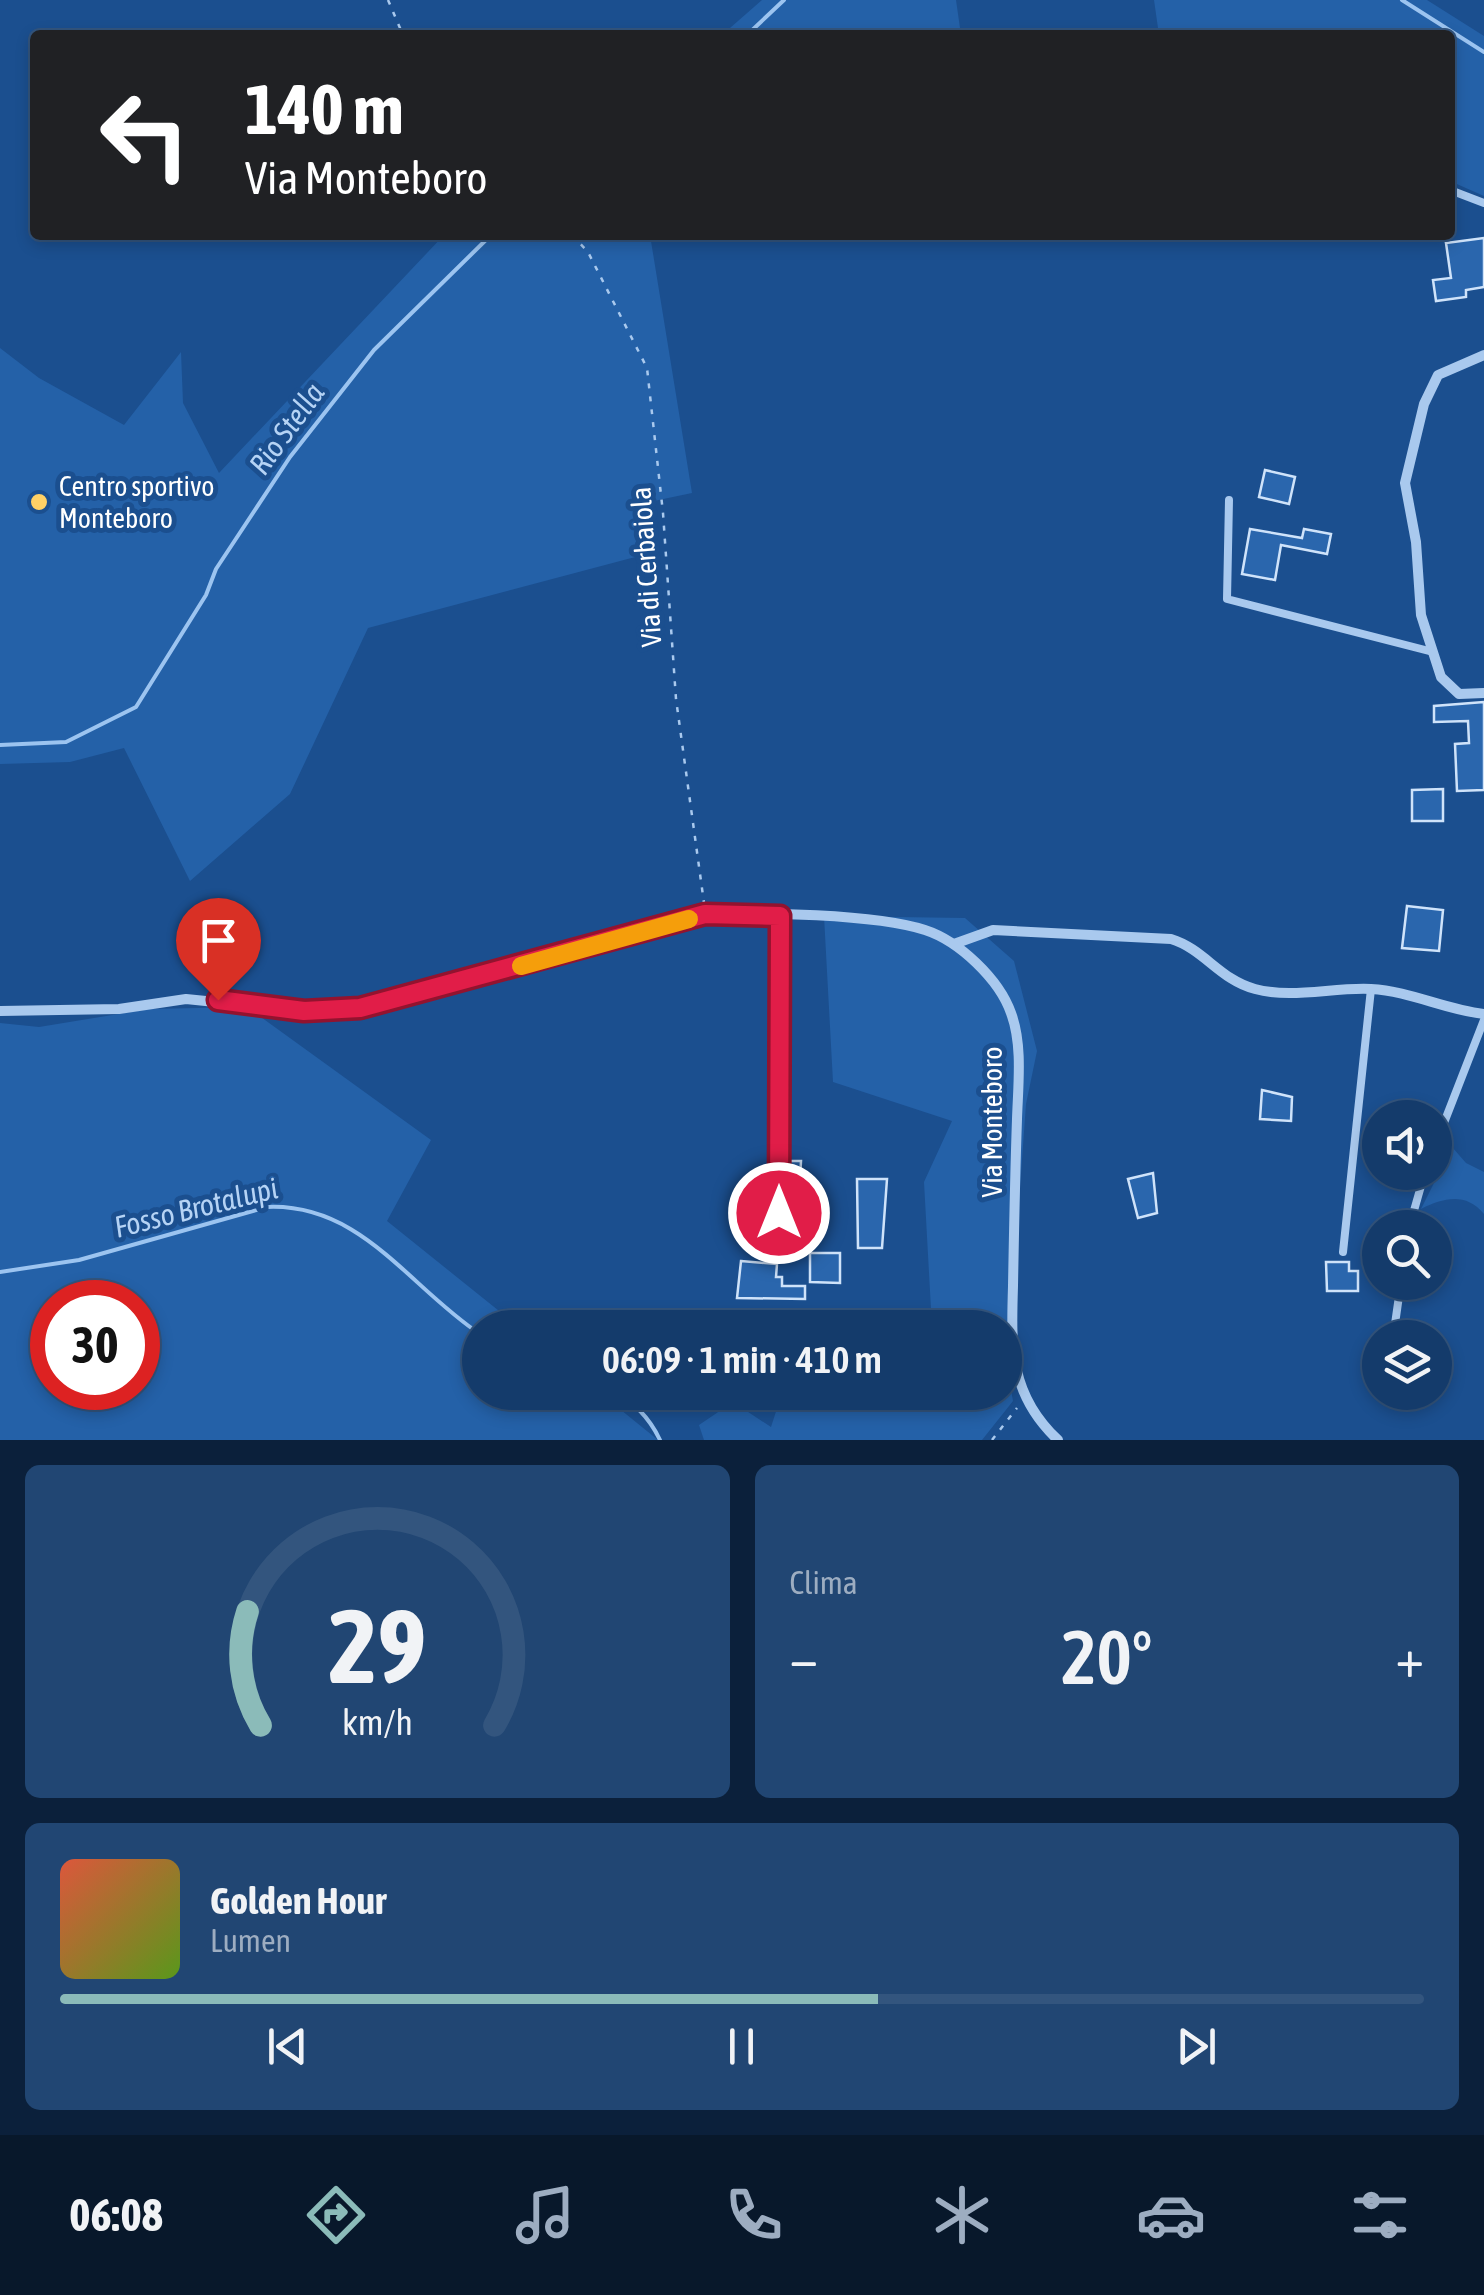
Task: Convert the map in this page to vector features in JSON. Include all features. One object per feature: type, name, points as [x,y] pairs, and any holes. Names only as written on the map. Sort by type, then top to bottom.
[{"type":"street","points":[[1484,355],[1438,376],[1424,404],[1405,482],[1416,542],[1421,615],[1433,652],[1448,689],[1459,694],[1484,693]]},
{"type":"street","name":"Via Monteboro","points":[[0,1010],[119,1009],[186,998],[304,1011],[360,1008],[705,914],[894,924],[926,930],[954,944],[988,976],[1011,1012],[1018,1062],[1012,1322],[1015,1370],[1024,1398],[1058,1440]]},
{"type":"street","points":[[779,1250],[780,916]]},
{"type":"street","points":[[954,944],[992,930],[1170,939],[1190,945],[1218,972],[1238,984],[1260,991],[1370,989],[1484,1017]]},
{"type":"lane","points":[[1455,192],[1484,203]]},
{"type":"lane","points":[[1230,500],[1227,600],[1433,652]]},
{"type":"lane","points":[[1343,1252],[1370,989]]},
{"type":"lane","points":[[1452,1101],[1484,1017]]},
{"type":"path","points":[[388,0],[401,30]]},
{"type":"path","name":"Via di Cerbaiola","points":[[577,240],[588,252],[647,368],[663,513],[676,698],[705,914]]},
{"type":"path","points":[[992,1440],[1024,1398]]},
{"type":"shaded area","points":[[762,0],[956,0],[960,30],[728,30]]},
{"type":"shaded area","points":[[1154,0],[1427,0],[1484,36],[1484,196],[1455,183],[1455,30],[1158,30]]},
{"type":"shaded area","points":[[439,240],[651,240],[692,493],[649,502],[654,552],[368,628],[290,794],[190,881],[124,748],[70,762],[0,764],[0,348],[39,378],[124,425],[181,352],[183,403],[219,473]]},
{"type":"shaded area","points":[[824,916],[965,918],[1014,961],[1037,1051],[1026,1104],[1011,1310],[931,1310],[924,1182],[952,1121],[833,1082]]},
{"type":"shaded area","points":[[247,1007],[431,1140],[387,1221],[498,1310],[462,1310],[462,1410],[621,1410],[658,1440],[0,1440],[0,1023],[39,1027],[149,1009]]},
{"type":"shaded area","points":[[1452,1147],[1466,1163],[1484,1172],[1484,1214],[1470,1202],[1454,1199],[1421,1209],[1430,1190],[1452,1190]]},
{"type":"shaded area","points":[[721,1410],[745,1410],[771,1427],[776,1410],[1006,1410],[982,1440],[704,1440],[699,1425]]},
{"type":"building","points":[[1484,238],[1484,287],[1466,290],[1466,297],[1436,301],[1433,280],[1451,278],[1446,243]]},
{"type":"building","points":[[1265,470],[1295,477],[1289,504],[1259,497]]},
{"type":"building","points":[[1250,529],[1302,538],[1304,529],[1331,534],[1327,554],[1281,545],[1275,580],[1242,574]]},
{"type":"building","points":[[1484,702],[1484,790],[1457,791],[1455,744],[1469,743],[1468,721],[1434,722],[1434,706]]},
{"type":"building","points":[[1443,789],[1443,821],[1412,821],[1412,790]]},
{"type":"building","points":[[1407,906],[1443,910],[1439,951],[1402,948]]},
{"type":"building","points":[[1262,1090],[1292,1097],[1291,1121],[1260,1119]]},
{"type":"building","points":[[788,1161],[801,1161],[800,1181],[810,1181],[809,1226],[788,1225]]},
{"type":"building","points":[[1153,1173],[1157,1213],[1138,1218],[1128,1179]]},
{"type":"building","points":[[857,1179],[887,1179],[882,1248],[858,1248]]},
{"type":"building","points":[[810,1253],[840,1253],[840,1283],[810,1282]]},
{"type":"building","points":[[741,1261],[777,1264],[776,1277],[782,1277],[782,1286],[805,1286],[805,1299],[737,1298]]},
{"type":"building","points":[[1326,1262],[1349,1262],[1349,1271],[1358,1271],[1358,1291],[1327,1291]]},
{"type":"waterway","name":"Rio Stella","points":[[752,30],[784,0]]},
{"type":"waterway","name":"Rio Stella","points":[[1402,0],[1449,30]]},
{"type":"waterway","name":"Rio Stella","points":[[1455,34],[1484,52]]},
{"type":"waterway","name":"Rio Stella","points":[[0,745],[66,742],[136,707],[206,595],[216,569],[290,457],[374,350],[486,240]]},
{"type":"waterway","name":"Fosso Brotalupi","points":[[0,1272],[79,1260],[267,1207],[300,1209],[357,1233],[462,1321]]},
{"type":"waterway","name":"Fosso Brotalupi","points":[[639,1410],[660,1440]]},
{"type":"slow traffic","points":[[521,966],[689,919]]},
{"type":"place","name":"Centro sportivo Monteboro","points":[[39,502]]},
{"type":"route","points":[[218,1000],[304,1011],[360,1008],[705,914],[746,912],[780,916],[779,1213]]}]
